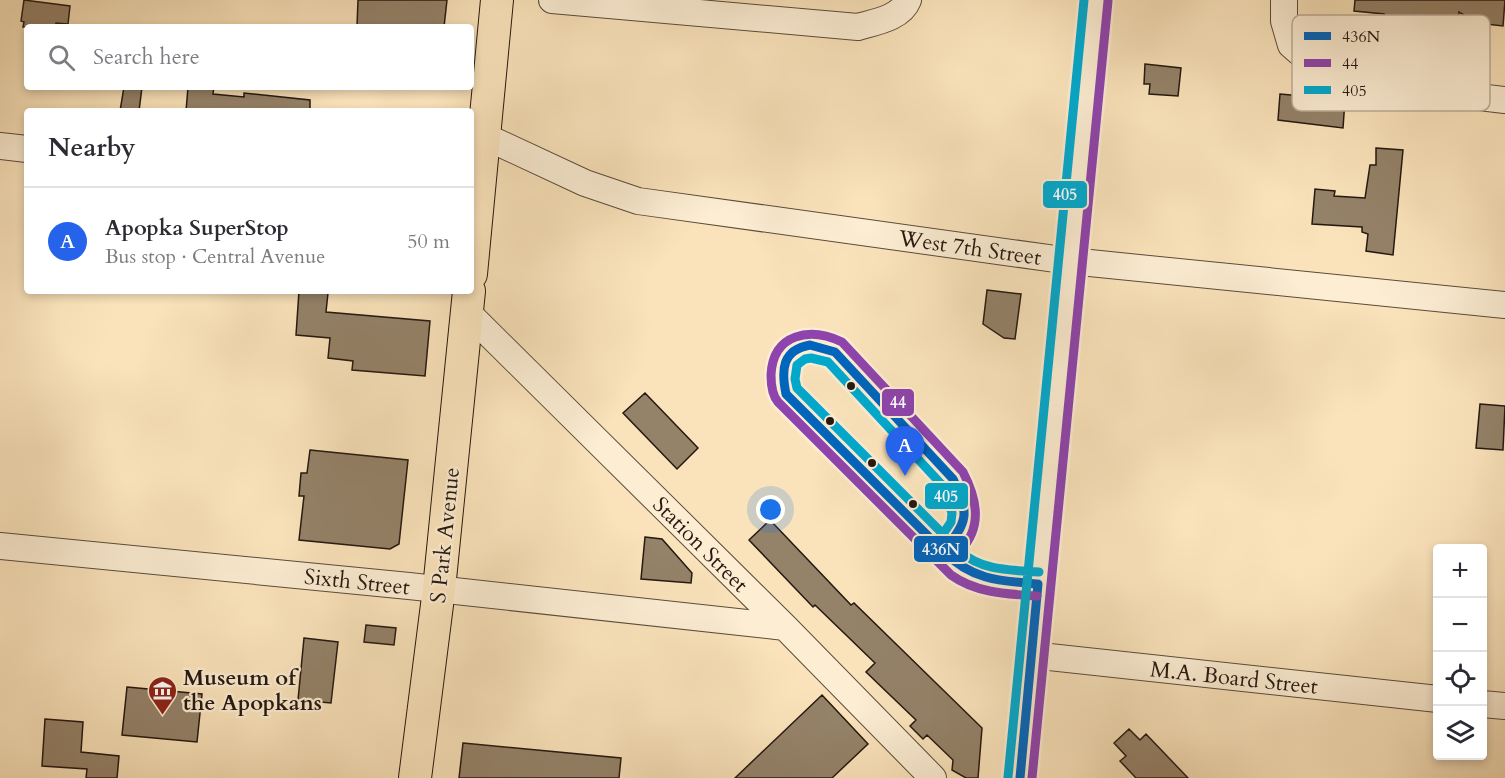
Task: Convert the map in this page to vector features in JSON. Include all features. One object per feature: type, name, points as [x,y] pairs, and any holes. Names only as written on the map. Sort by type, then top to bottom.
[{"type":"main road","points":[[474,218],[496,0]]},
{"type":"main road","name":"S Park Avenue","points":[[416,778],[439,589],[468,302]]},
{"type":"street","points":[[552,0],[858,27],[892,16],[906,5],[908,0]]},
{"type":"street","points":[[1020,778],[1096,0]]},
{"type":"street","points":[[1284,0],[1284,21],[1292,46]]},
{"type":"street","points":[[1490,98],[1505,100]]},
{"type":"street","name":"West 7th Street","points":[[484,136],[585,183],[638,201],[1070,261],[1505,305]]},
{"type":"street","points":[[0,146],[24,149]]},
{"type":"street","name":"Station Street","points":[[468,302],[933,778]]},
{"type":"street","name":"Sixth Street","points":[[0,546],[439,589],[785,627]]},
{"type":"street","name":"M.A. Board Street","points":[[1031,655],[1433,699]]},
{"type":"street","points":[[1487,704],[1505,706]]},
{"type":"building","points":[[24,0],[70,6],[68,24],[24,24],[23,27],[24,22],[21,21]]},
{"type":"building","points":[[358,0],[447,0],[444,24],[357,24]]},
{"type":"building","points":[[1355,0],[1505,0],[1503,26],[1490,24],[1490,15],[1464,15],[1459,12],[1459,15],[1384,15],[1354,11]]},
{"type":"building","points":[[1145,64],[1181,68],[1178,96],[1149,94],[1150,84],[1144,84]]},
{"type":"building","points":[[124,90],[142,90],[139,108],[120,108]]},
{"type":"building","points":[[188,90],[214,90],[213,94],[244,97],[244,93],[310,100],[310,108],[186,108]]},
{"type":"building","points":[[1280,94],[1292,95],[1292,111],[1344,111],[1343,128],[1278,120]]},
{"type":"building","points":[[1376,148],[1403,150],[1393,255],[1366,251],[1368,234],[1362,232],[1362,227],[1312,224],[1315,189],[1335,191],[1334,196],[1365,198],[1370,165],[1376,165]]},
{"type":"building","points":[[987,290],[1021,294],[1015,339],[1004,338],[983,324]]},
{"type":"building","points":[[299,294],[328,294],[326,312],[430,321],[425,376],[352,370],[353,361],[328,358],[330,338],[296,335]]},
{"type":"building","points":[[645,393],[698,448],[677,469],[623,413]]},
{"type":"building","points":[[1480,404],[1505,406],[1503,450],[1476,448]]},
{"type":"building","points":[[310,450],[408,460],[399,544],[390,549],[299,540],[304,496],[299,496],[301,473],[307,473]]},
{"type":"building","points":[[770,520],[851,605],[854,603],[982,728],[978,778],[966,778],[952,770],[953,760],[927,735],[923,739],[910,726],[916,720],[866,672],[875,663],[815,605],[813,607],[749,540]]},
{"type":"building","points":[[645,537],[662,539],[692,573],[691,583],[641,579]]},
{"type":"building","points":[[366,625],[396,628],[394,645],[364,642]]},
{"type":"building","points":[[304,638],[338,642],[331,703],[298,700]]},
{"type":"building","name":"Museum of the Apopkans","points":[[127,687],[202,694],[197,742],[122,735]]},
{"type":"building","points":[[822,695],[868,744],[832,778],[735,778]]},
{"type":"building","points":[[45,719],[83,722],[81,752],[119,756],[117,778],[86,778],[87,769],[42,766]]},
{"type":"building","points":[[1129,729],[1140,740],[1146,734],[1188,778],[1136,778],[1120,761],[1126,756],[1114,743]]},
{"type":"building","points":[[463,743],[621,758],[619,778],[459,778]]},
{"type":"transit line","name":"405","points":[[1008,777],[1084,0]]},
{"type":"transit line","name":"44","points":[[1032,778],[1108,1]]},
{"type":"transit line","name":"44","points":[[960,551],[967,542],[975,523],[972,492],[963,472],[842,342],[818,335],[795,337],[786,342],[778,350],[773,361],[771,375],[773,393],[778,402],[951,575],[981,589],[1037,596]]},
{"type":"transit line","name":"436N","points":[[810,345],[835,352],[953,479],[962,501],[964,517],[962,525],[943,551],[786,394],[784,377],[786,362],[794,351],[810,345]]},
{"type":"transit line","name":"405","points":[[811,358],[828,362],[943,486],[952,513],[951,522],[943,534],[797,388],[795,379],[797,365],[811,358]]},
{"type":"transit line","name":"436N","points":[[943,551],[965,568],[987,577],[1038,584]]},
{"type":"transit line","name":"405","points":[[960,551],[968,558],[987,566],[1039,572]]},
{"type":"transit line","name":"436N","points":[[1020,778],[1038,584]]},
{"type":"place","name":"Apopka SuperStop","points":[[905,476]]},
{"type":"place","name":"Museum of the Apopkans","points":[[162,716]]}]
